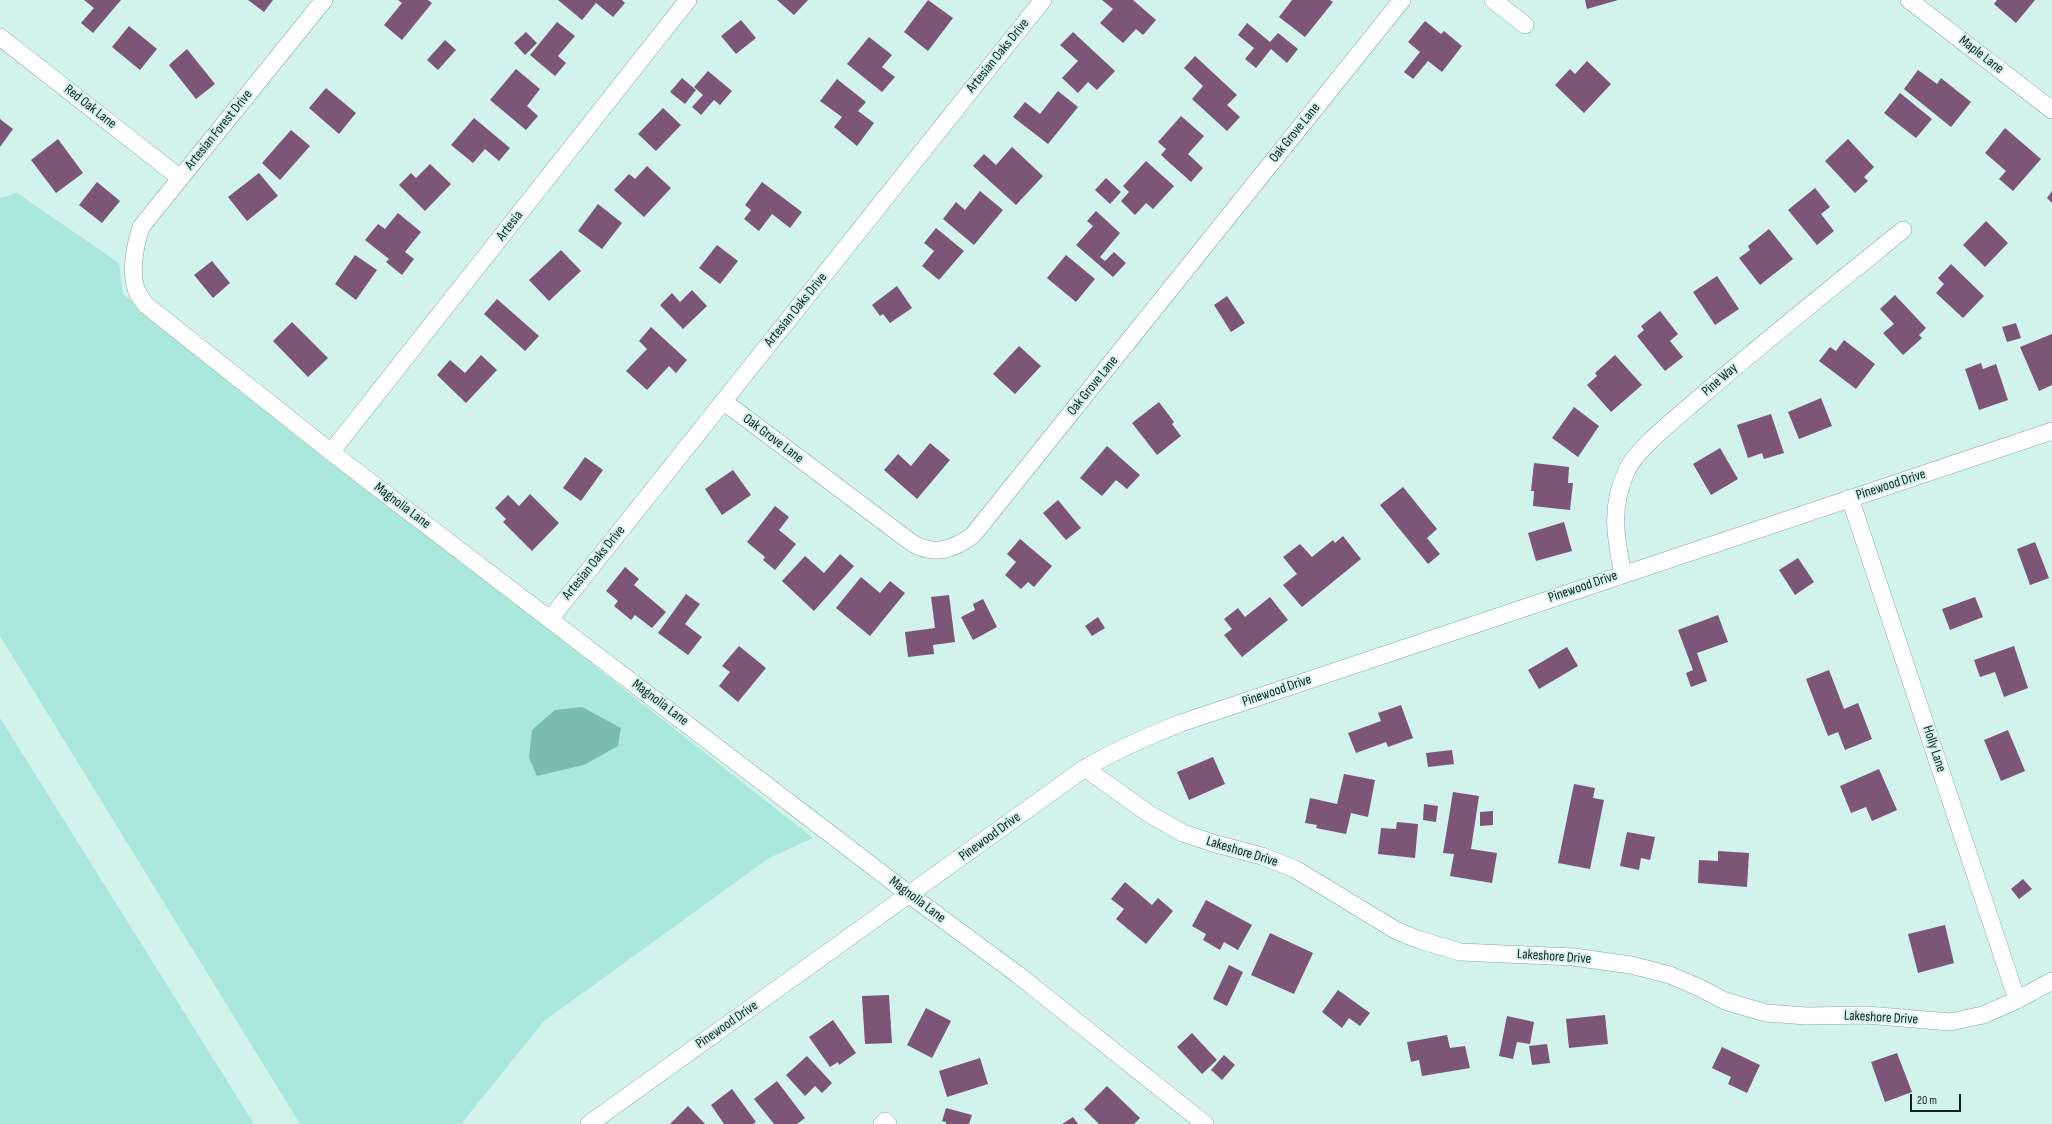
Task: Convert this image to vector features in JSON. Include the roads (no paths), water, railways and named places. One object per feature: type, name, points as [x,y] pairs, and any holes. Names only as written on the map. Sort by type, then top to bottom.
[{"type":"street","name":"Artesian Forest Drive","points":[[133,269],[135,244],[141,226],[324,0]]},
{"type":"street","name":"Artesia","points":[[331,452],[688,0]]},
{"type":"street","name":"Artesian Oaks Drive","points":[[550,619],[1043,0]]},
{"type":"street","name":"Oak Grove Lane","points":[[723,401],[912,543],[930,551],[942,550],[962,544],[973,535],[1402,0]]},
{"type":"street","points":[[1493,0],[1525,25]]},
{"type":"street","name":"Maple Lane","points":[[1910,0],[2052,110]]},
{"type":"street","name":"Red Oak Lane","points":[[0,36],[180,178]]},
{"type":"street","name":"Pine Way","points":[[1623,574],[1616,538],[1616,505],[1617,493],[1627,468],[1672,421],[1746,358],[1903,230]]},
{"type":"street","name":"Magnolia Lane","points":[[133,269],[136,289],[146,305],[331,452],[910,895],[1017,974],[1200,1123]]},
{"type":"street","name":"Pinewood Drive","points":[[589,1124],[1085,768],[1116,751],[1181,723],[2052,431]]},
{"type":"street","name":"Holly Lane","points":[[1850,498],[2017,1000]]},
{"type":"street","name":"Lakeshore Drive","points":[[1085,768],[1149,814],[1183,832],[1216,844],[1262,856],[1295,869],[1397,930],[1420,940],[1460,952],[1574,957],[1631,965],[1670,975],[1725,1001],[1766,1013],[1807,1016],[1867,1015],[1950,1022],[1983,1015],[2017,1000],[2052,981]]}]
